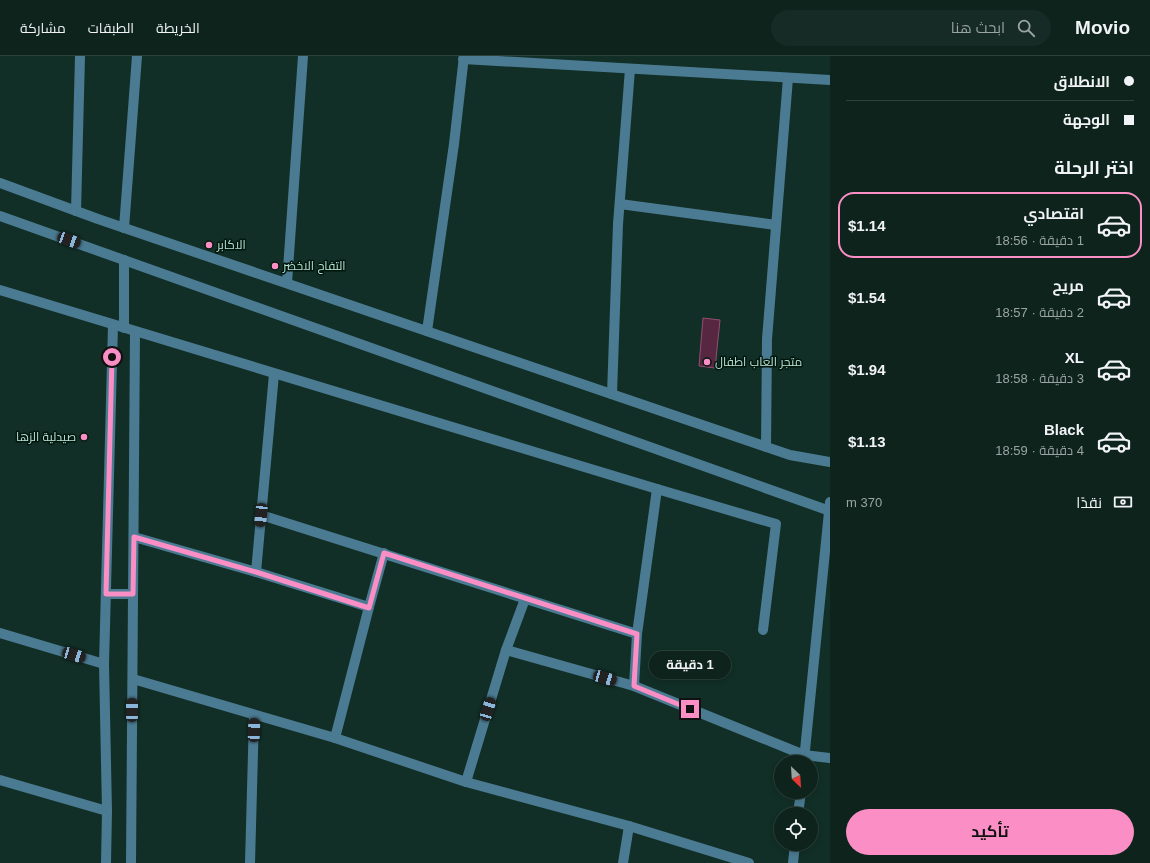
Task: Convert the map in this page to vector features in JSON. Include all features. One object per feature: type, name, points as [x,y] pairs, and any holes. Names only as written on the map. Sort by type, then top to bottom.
[{"type":"street","points":[[76,211],[80,56]]},
{"type":"street","points":[[124,228],[137,56]]},
{"type":"street","points":[[287,283],[303,56]]},
{"type":"street","points":[[427,331],[454,144],[464,58],[830,80]]},
{"type":"street","points":[[612,394],[620,204],[630,69]]},
{"type":"street","points":[[766,447],[767,339],[788,78]]},
{"type":"street","points":[[0,184],[124,228],[766,447],[790,455],[830,462]]},
{"type":"street","points":[[620,204],[776,225]]},
{"type":"street","points":[[0,216],[830,508],[804,755]]},
{"type":"street","points":[[124,260],[124,328]]},
{"type":"street","points":[[0,290],[274,374],[776,524],[763,630]]},
{"type":"street","points":[[106,863],[107,811],[104,664],[113,325]]},
{"type":"street","points":[[131,863],[135,332]]},
{"type":"street","points":[[256,572],[274,374]]},
{"type":"street","points":[[634,686],[637,634],[657,489]]},
{"type":"street","points":[[261,515],[637,634]]},
{"type":"street","points":[[134,537],[256,572],[369,608]]},
{"type":"street","points":[[335,738],[384,553]]},
{"type":"street","points":[[106,594],[133,594]]},
{"type":"street","points":[[466,782],[506,650],[525,599]]},
{"type":"street","points":[[0,633],[104,664]]},
{"type":"street","points":[[506,650],[634,686],[795,755]]},
{"type":"street","points":[[133,679],[254,716],[335,738],[466,782],[629,826],[748,863]]},
{"type":"street","points":[[250,863],[254,716]]},
{"type":"street","points":[[818,758],[830,758]]},
{"type":"street","points":[[0,780],[107,811]]},
{"type":"street","points":[[623,863],[629,826]]},
{"type":"street","points":[[793,863],[794,851]]},
{"type":"building","points":[[703,318],[720,320],[715,368],[699,366]]},
{"type":"place","name":"الاكابر","points":[[209,245]]},
{"type":"place","name":"التفاح الاخضر","points":[[275,266]]},
{"type":"place","name":"متجر العاب اطفال","points":[[707,362]]},
{"type":"place","name":"صيدلية الزها","points":[[84,437]]},
{"type":"route","points":[[112,357],[106,594],[133,594],[134,537],[256,572],[369,608],[384,553],[637,634],[634,686],[690,709]]}]
